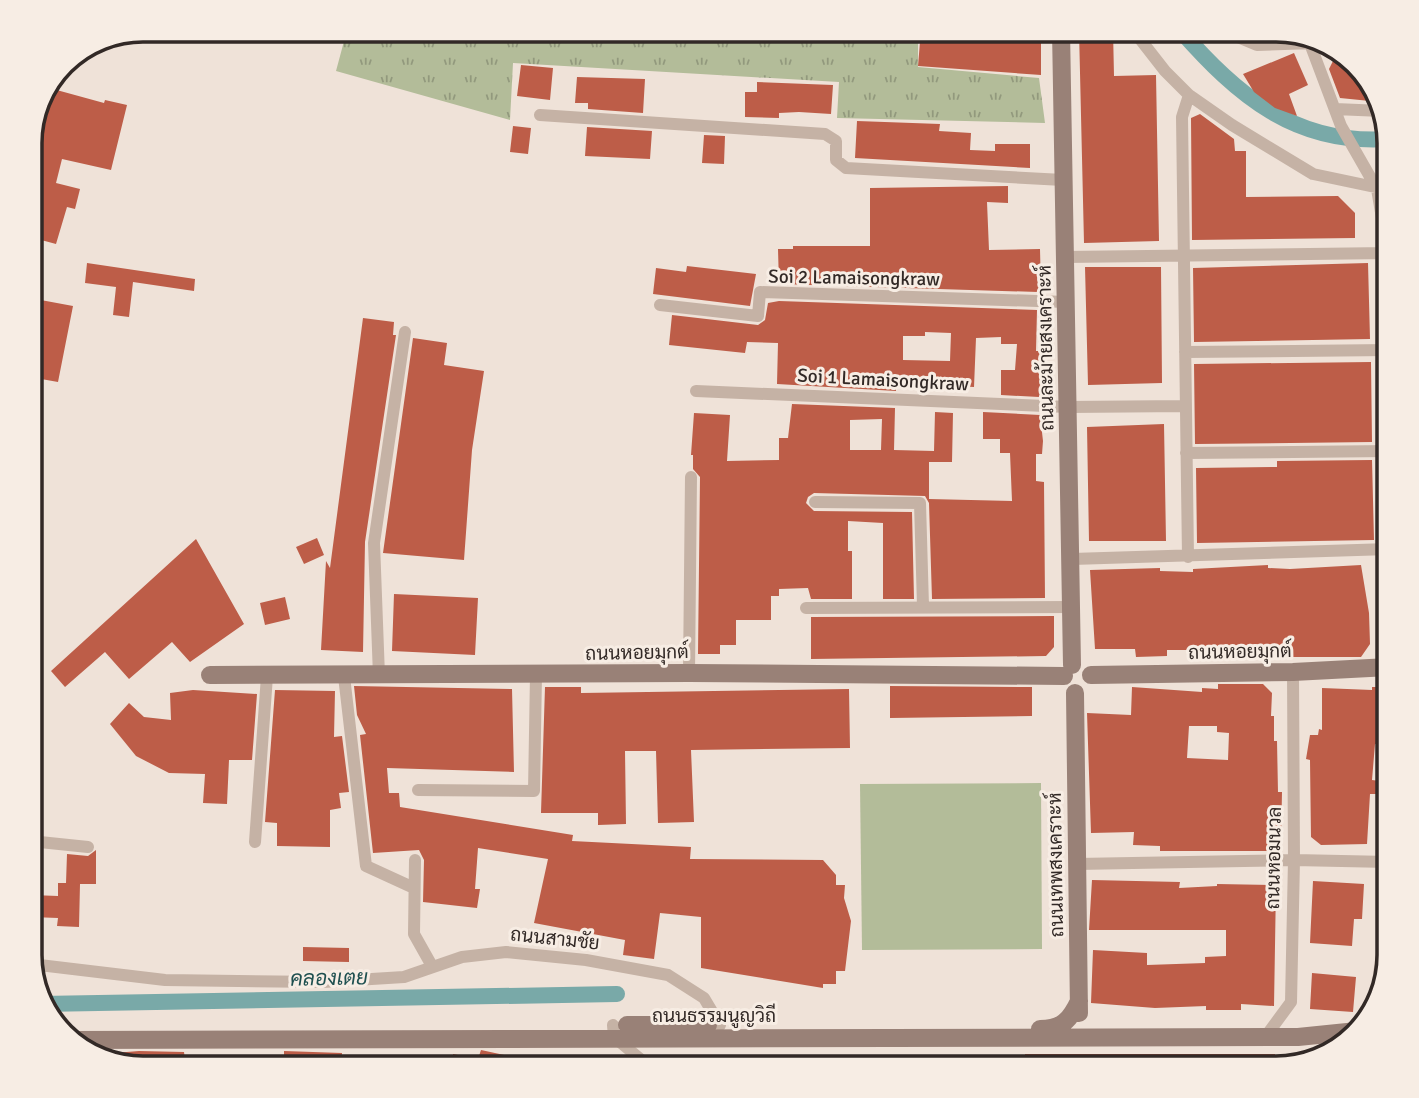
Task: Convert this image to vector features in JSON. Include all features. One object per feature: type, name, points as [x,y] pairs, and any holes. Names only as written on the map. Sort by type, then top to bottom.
[{"type":"street","name":"ถนนละม้ายสงเคราะห์","points":[[1061,42],[1072,559],[1068,671]]},
{"type":"street","points":[[1142,42],[1165,71],[1189,95],[1313,174],[1377,188]]},
{"type":"street","points":[[1250,42],[1257,45],[1290,43]]},
{"type":"street","points":[[1314,49],[1341,127],[1370,176],[1377,183]]},
{"type":"street","points":[[1188,557],[1182,117],[1189,95]]},
{"type":"street","points":[[1335,109],[1372,111]]},
{"type":"street","points":[[540,116],[825,134],[836,141],[836,160],[846,168],[1063,180]]},
{"type":"street","points":[[1065,257],[1377,253]]},
{"type":"street","name":"Soi 2 Lamaisongkraw","points":[[660,305],[758,316],[760,292],[1066,302]]},
{"type":"street","points":[[379,676],[374,543],[405,332]]},
{"type":"street","points":[[1185,352],[1377,350]]},
{"type":"street","name":"Soi 1 Lamaisongkraw","points":[[696,391],[1068,407],[1186,406]]},
{"type":"street","points":[[1186,453],[1377,451]]},
{"type":"street","points":[[690,673],[691,477]]},
{"type":"street","points":[[816,502],[920,503],[923,606]]},
{"type":"street","points":[[1072,559],[1377,549]]},
{"type":"street","points":[[806,608],[1072,607]]},
{"type":"street","points":[[1086,667],[1091,675],[1088,688],[1075,693],[1067,688],[1068,671],[1086,667]]},
{"type":"street","name":"ถนนหอยมุกต์","points":[[1091,675],[1293,672],[1377,668]]},
{"type":"street","name":"ถนนหอยมุกต์","points":[[210,675],[344,677],[1068,671]]},
{"type":"street","name":"ถนนหอมนวล","points":[[1266,1037],[1291,1002],[1294,860],[1293,672]]},
{"type":"street","points":[[418,790],[534,791],[536,675]]},
{"type":"street","points":[[255,842],[267,676]]},
{"type":"street","points":[[344,677],[366,866],[414,888]]},
{"type":"street","name":"ถนนเทพสงเคราะห์","points":[[1075,693],[1081,1037]]},
{"type":"street","points":[[42,842],[88,847]]},
{"type":"street","points":[[415,860],[414,934],[432,967]]},
{"type":"street","points":[[1077,864],[1294,860],[1377,862]]},
{"type":"street","name":"ถนนสามชัย","points":[[43,965],[165,980],[323,982],[404,977],[462,957],[506,951],[586,960],[668,975],[704,998],[720,1025]]},
{"type":"street","name":"ถนนธรรมนูญวิถี","points":[[89,1040],[613,1031],[720,1025],[1053,1029],[1066,1022],[1079,1001]]},
{"type":"street","name":"ถนนธรรมนูญวิถี","points":[[74,1028],[1081,1037],[1266,1037],[1340,1032]]},
{"type":"street","points":[[613,1031],[639,1056]]},
{"type":"green space","points":[[344,42],[918,42],[918,67],[1039,78],[1045,123],[837,118],[839,82],[513,63],[510,120],[336,71]]},
{"type":"green space","points":[[1041,783],[1042,949],[862,950],[860,784]]},
{"type":"building","points":[[920,42],[1041,42],[1041,75],[918,66]]},
{"type":"building","points":[[1079,42],[1113,42],[1114,76],[1156,75],[1159,241],[1084,243]]},
{"type":"building","points":[[1294,53],[1308,85],[1289,94],[1297,116],[1275,108],[1254,92],[1243,74]]},
{"type":"building","points":[[1333,61],[1337,63],[1356,82],[1368,101],[1340,98],[1329,69]]},
{"type":"building","points":[[521,65],[553,68],[550,100],[517,96]]},
{"type":"building","points":[[577,77],[645,79],[643,113],[588,109],[588,103],[575,103]]},
{"type":"building","points":[[757,82],[833,85],[831,114],[799,112],[779,113],[779,118],[745,117],[745,92],[757,92]]},
{"type":"building","points":[[57,90],[104,103],[105,100],[127,105],[111,170],[62,159],[56,183],[80,189],[75,209],[67,207],[56,244],[42,240],[42,137],[45,117]]},
{"type":"building","points":[[1200,114],[1234,139],[1235,151],[1246,151],[1246,197],[1338,196],[1355,213],[1355,238],[1192,240],[1191,118]]},
{"type":"building","points":[[857,121],[940,124],[939,131],[971,133],[970,150],[995,151],[995,144],[1030,144],[1030,168],[855,158]]},
{"type":"building","points":[[513,126],[531,128],[528,154],[510,152]]},
{"type":"building","points":[[587,127],[652,131],[650,159],[585,156]]},
{"type":"building","points":[[704,135],[725,136],[724,164],[702,163]]},
{"type":"building","points":[[1008,186],[1008,203],[987,202],[989,250],[1040,249],[1041,290],[1038,292],[779,284],[778,249],[793,249],[793,246],[870,246],[870,188]]},
{"type":"building","points":[[87,263],[195,279],[194,291],[133,282],[129,317],[113,315],[116,287],[85,283]]},
{"type":"building","points":[[1368,263],[1370,339],[1194,342],[1193,268]]},
{"type":"building","points":[[687,266],[756,274],[750,306],[653,294],[656,268],[686,272]]},
{"type":"building","points":[[1085,267],[1161,267],[1162,383],[1088,385]]},
{"type":"building","points":[[42,300],[73,306],[58,382],[42,379]]},
{"type":"building","points":[[779,301],[1037,310],[1036,351],[1045,351],[1041,393],[1039,397],[1001,395],[1001,370],[1015,370],[1017,344],[1001,344],[1001,337],[976,338],[974,387],[933,385],[933,388],[896,388],[896,391],[777,384],[778,343],[747,342],[745,353],[669,345],[672,315],[758,325],[765,320],[768,303]],"holes":[[[925,332],[951,333],[950,361],[903,360],[903,336],[925,336]]]},
{"type":"building","points":[[363,318],[394,322],[393,335],[396,335],[365,542],[363,652],[321,650],[326,561],[330,568]]},
{"type":"building","points":[[413,338],[447,343],[444,365],[484,371],[472,450],[464,560],[383,553]]},
{"type":"building","points":[[1371,362],[1372,442],[1195,444],[1194,364]]},
{"type":"building","points":[[792,404],[895,408],[894,450],[934,451],[935,412],[953,413],[952,462],[929,462],[929,499],[1012,501],[1010,453],[1000,453],[1000,439],[983,439],[983,412],[1040,415],[1043,441],[1042,454],[1036,454],[1036,481],[1044,482],[1045,598],[932,599],[929,503],[925,496],[814,493],[808,497],[806,503],[814,511],[912,512],[914,599],[883,599],[883,523],[848,521],[848,551],[852,551],[852,599],[811,599],[808,588],[779,589],[779,596],[771,596],[771,620],[736,620],[736,645],[720,645],[720,654],[698,654],[700,477],[693,469],[691,455],[694,413],[730,415],[727,461],[779,460],[779,438],[788,438]],"holes":[[[882,419],[881,450],[850,450],[850,420]]]},
{"type":"building","points":[[1164,424],[1166,541],[1089,541],[1087,427]]},
{"type":"building","points":[[1372,460],[1374,540],[1197,543],[1196,468],[1277,467],[1277,461]]},
{"type":"building","points":[[317,538],[324,555],[304,564],[296,547]]},
{"type":"building","points":[[196,539],[244,624],[190,662],[172,642],[129,679],[105,652],[65,687],[51,671]]},
{"type":"building","points":[[1268,565],[1268,568],[1290,569],[1361,565],[1369,613],[1370,644],[1361,657],[1249,657],[1249,652],[1167,650],[1167,656],[1136,657],[1135,649],[1095,649],[1090,570],[1160,568],[1160,571],[1193,572],[1193,569]]},
{"type":"building","points":[[394,594],[478,598],[475,655],[392,651]]},
{"type":"building","points":[[285,597],[290,619],[265,625],[260,603]]},
{"type":"building","points":[[1054,616],[1054,647],[1046,656],[811,659],[811,617]]},
{"type":"building","points":[[1218,684],[1263,684],[1272,693],[1271,716],[1274,716],[1274,741],[1277,741],[1278,792],[1282,792],[1281,842],[1271,851],[1160,851],[1160,846],[1133,845],[1134,832],[1091,833],[1087,713],[1131,715],[1132,687],[1202,692],[1202,688],[1218,689]],"holes":[[[1189,726],[1217,726],[1217,732],[1229,733],[1228,760],[1187,758]]]},
{"type":"building","points":[[354,686],[512,689],[514,772],[387,768],[389,793],[399,793],[400,807],[573,835],[572,841],[691,847],[690,859],[823,860],[836,875],[836,885],[845,885],[844,898],[851,921],[845,971],[836,971],[836,984],[823,984],[823,988],[701,968],[701,917],[660,913],[654,959],[623,955],[625,940],[534,923],[548,859],[478,848],[475,889],[480,889],[477,908],[423,902],[424,860],[419,850],[373,853],[360,735],[366,734],[357,715]]},
{"type":"building","points":[[890,686],[1032,687],[1032,716],[890,718]]},
{"type":"building","points":[[545,687],[581,687],[581,693],[849,689],[850,748],[691,750],[694,822],[658,823],[656,751],[625,751],[626,824],[598,825],[598,813],[541,813]]},
{"type":"building","points":[[1372,687],[1377,687],[1377,744],[1372,780],[1377,781],[1377,794],[1370,794],[1367,844],[1321,845],[1311,837],[1310,760],[1306,759],[1310,735],[1318,735],[1319,729],[1322,730],[1322,688],[1372,690]]},
{"type":"building","points":[[193,690],[257,694],[252,760],[229,760],[227,804],[203,803],[205,774],[169,773],[136,756],[110,724],[129,703],[144,717],[171,720],[170,693]]},
{"type":"building","points":[[275,690],[335,691],[334,737],[342,736],[349,792],[339,793],[341,808],[330,810],[330,847],[277,846],[277,823],[265,822]]},
{"type":"building","points":[[96,850],[96,884],[80,884],[79,927],[57,926],[58,918],[42,917],[42,895],[58,896],[58,883],[66,883],[67,854],[88,856]]},
{"type":"building","points":[[1092,880],[1180,882],[1179,888],[1217,884],[1276,885],[1274,1006],[1241,1004],[1241,1010],[1206,1010],[1206,1006],[1155,1008],[1091,1003],[1093,950],[1147,953],[1147,965],[1205,963],[1205,957],[1226,956],[1226,930],[1089,930]]},
{"type":"building","points":[[1313,881],[1364,884],[1362,919],[1354,919],[1352,946],[1310,943]]},
{"type":"building","points":[[303,947],[349,948],[349,962],[303,961]]},
{"type":"building","points":[[1312,973],[1356,977],[1353,1012],[1310,1009]]},
{"type":"building","points":[[481,1050],[509,1056],[479,1056]]},
{"type":"building","points":[[284,1051],[342,1053],[342,1056],[242,1056],[284,1055]]},
{"type":"building","points":[[184,1052],[184,1056],[143,1056],[118,1053]]},
{"type":"building","points":[[1025,1054],[1275,1054],[1275,1056]]},
{"type":"building","points":[[753,1055],[815,1055],[815,1056]]},
{"type":"waterway","name":"คลองเตย","points":[[1191,42],[1224,76],[1271,112],[1324,134],[1377,139]]},
{"type":"waterway","name":"คลองเตย","points":[[55,1004],[617,994]]}]
